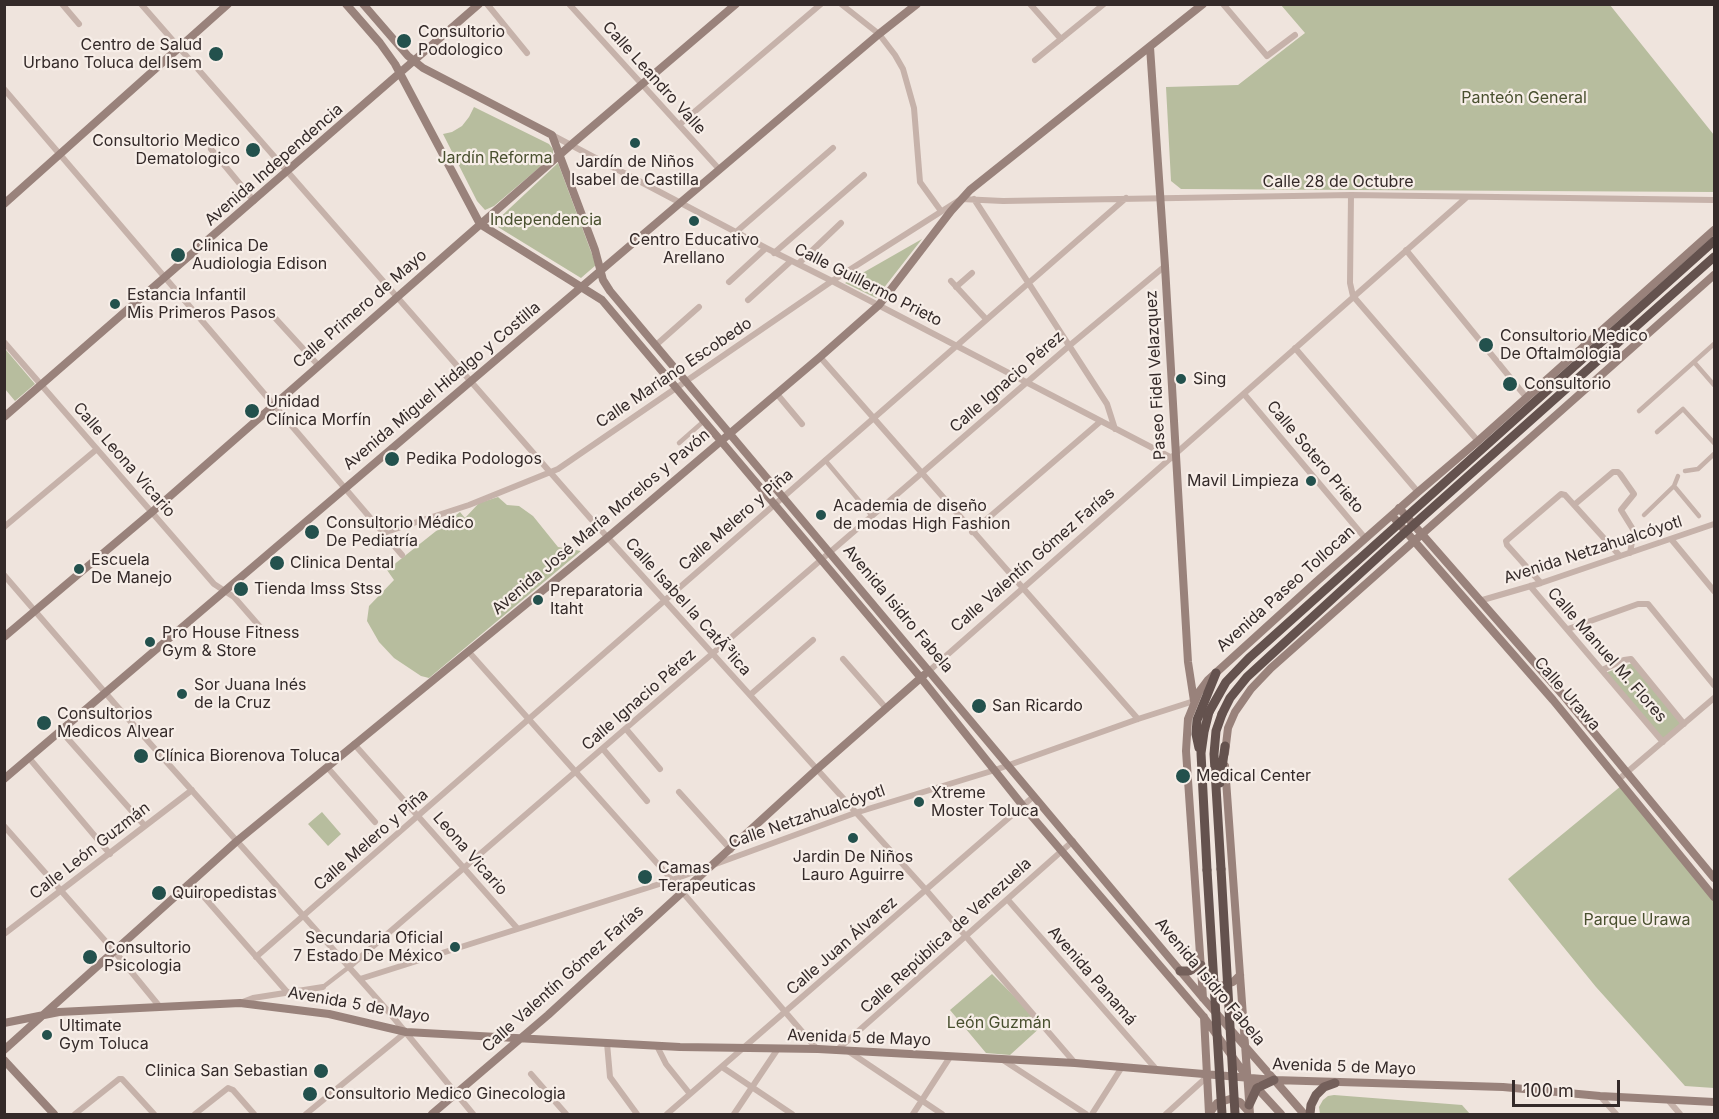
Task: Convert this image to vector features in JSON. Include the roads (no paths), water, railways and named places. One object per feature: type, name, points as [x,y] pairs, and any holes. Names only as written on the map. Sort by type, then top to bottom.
[{"type":"highway","name":"Avenida Paseo Tollocan","points":[[1222,1114],[1201,753],[1209,712],[1226,682],[1249,658],[1714,241]]},
{"type":"highway","points":[[1236,1114],[1214,746],[1216,730],[1230,698],[1246,677],[1714,257]]},
{"type":"highway","points":[[1201,753],[1196,734],[1197,720],[1216,673]]},
{"type":"highway","points":[[1217,807],[1225,746]]},
{"type":"main road","points":[[4,204],[228,4]]},
{"type":"main road","points":[[346,4],[388,53],[401,74],[480,224]]},
{"type":"main road","points":[[363,4],[415,62],[552,135]]},
{"type":"main road","name":"Avenida Independencia","points":[[4,417],[166,277],[252,198],[287,173],[479,4]]},
{"type":"main road","name":"Calle Primero de Mayo","points":[[4,638],[152,512],[396,296],[736,4]]},
{"type":"main road","name":"Avenida Miguel Hidalgo y Costilla","points":[[899,17],[908,4]]},
{"type":"main road","name":"Avenida Miguel Hidalgo y Costilla","points":[[4,779],[601,272],[680,202],[917,4]]},
{"type":"main road","name":"Avenida José María Morelos y Pavón","points":[[4,1050],[237,841],[608,537],[820,357],[879,305],[961,199],[1203,4]]},
{"type":"main road","name":"Paseo Fidel Velazquez","points":[[1150,47],[1165,266],[1173,456],[1188,662],[1194,701]]},
{"type":"main road","name":"Avenida Isidro Fabela","points":[[552,135],[601,272],[610,291],[1180,971],[1304,1114]]},
{"type":"main road","name":"Avenida Isidro Fabela","points":[[480,224],[583,286],[602,300],[921,678],[1023,806],[1203,1016],[1247,1077],[1281,1114]]},
{"type":"main road","name":"Avenida Paseo Tollocan","points":[[1209,1114],[1186,751],[1188,719],[1194,701],[1208,680],[1316,582],[1714,230]]},
{"type":"main road","points":[[1697,246],[1714,247]]},
{"type":"main road","points":[[1250,1111],[1228,817],[1225,746],[1231,719],[1251,689],[1271,668],[1714,275]]},
{"type":"main road","points":[[1430,482],[1429,491],[1435,504],[1447,511],[1453,507]]},
{"type":"main road","name":"Calle Urawa","points":[[1399,508],[1557,688],[1714,878]]},
{"type":"main road","name":"Calle Urawa","points":[[1391,515],[1549,695],[1713,891]]},
{"type":"main road","points":[[1365,538],[1377,536],[1388,541],[1393,548],[1390,564]]},
{"type":"main road","points":[[1316,582],[1313,591],[1315,601],[1321,609],[1334,613]]},
{"type":"main road","name":"Calle Valentín Gómez Farías","points":[[432,1114],[521,1038],[816,770],[930,670]]},
{"type":"main road","points":[[1180,971],[1189,971],[1201,965]]},
{"type":"main road","points":[[1201,975],[1207,982],[1221,986],[1233,982],[1240,975]]},
{"type":"main road","name":"Avenida 5 de Mayo","points":[[4,1023],[46,1014],[240,1003],[329,1014],[406,1032],[657,1046],[818,1049],[1075,1063],[1274,1080],[1475,1086],[1714,1102]]},
{"type":"main road","points":[[4,1060],[54,1114]]},
{"type":"main road","points":[[1250,1111],[1252,1095],[1257,1088],[1274,1080]]},
{"type":"main road","points":[[1310,1114],[1316,1095],[1324,1087],[1335,1083]]},
{"type":"main road","points":[[1209,1114],[1217,1103],[1230,1100],[1240,1102],[1250,1111]]},
{"type":"street","points":[[62,4],[79,24]]},
{"type":"street","name":"Calle Isabel la CatÃ³lica","points":[[141,4],[608,537],[926,890],[1075,1063]]},
{"type":"street","points":[[487,4],[527,53]]},
{"type":"street","name":"Calle Leandro Valle","points":[[569,4],[719,169]]},
{"type":"street","points":[[678,125],[821,4]]},
{"type":"street","points":[[841,4],[879,34],[900,63],[915,108],[920,182],[941,211]]},
{"type":"street","points":[[1035,60],[1104,4]]},
{"type":"street","points":[[1223,4],[1267,56],[1295,35]]},
{"type":"street","points":[[1033,5],[1061,39]]},
{"type":"street","points":[[4,89],[402,555]]},
{"type":"street","name":"Calle Guillermo Prieto","points":[[552,135],[774,253],[879,305],[1115,429],[1173,456]]},
{"type":"street","points":[[736,232],[833,148]]},
{"type":"street","points":[[211,149],[252,198]]},
{"type":"street","points":[[774,253],[864,175]]},
{"type":"street","points":[[1352,195],[1350,283],[1353,296],[1478,441]]},
{"type":"street","name":"Calle 28 de Octubre","points":[[961,199],[1003,201],[1352,195],[1714,200]]},
{"type":"street","name":"Calle Valentín Gómez Farías","points":[[930,670],[1467,197]]},
{"type":"street","name":"Calle Melero y Piña","points":[[256,957],[1126,198]]},
{"type":"street","name":"Calle Mariano Escobedo","points":[[383,533],[470,505],[551,472],[832,281],[961,199]]},
{"type":"street","points":[[974,199],[1107,404],[1115,429]]},
{"type":"street","points":[[748,300],[841,223]]},
{"type":"street","points":[[729,282],[766,248]]},
{"type":"street","points":[[1406,250],[1526,397]]},
{"type":"street","name":"Calle Ignacio Pérez","points":[[349,967],[1069,346],[1165,266]]},
{"type":"street","points":[[956,287],[972,273]]},
{"type":"street","points":[[951,281],[986,319]]},
{"type":"street","points":[[656,345],[699,307]]},
{"type":"street","points":[[276,319],[318,365]]},
{"type":"street","name":"Calle Leona Vicario","points":[[4,342],[214,584],[234,597],[268,636]]},
{"type":"street","points":[[1639,411],[1714,344]]},
{"type":"street","points":[[1295,348],[1418,492]]},
{"type":"street","points":[[820,357],[1138,719]]},
{"type":"street","points":[[1694,362],[1714,382]]},
{"type":"street","points":[[777,394],[802,424]]},
{"type":"street","name":"Calle Sotero Prieto","points":[[1244,394],[1365,538]]},
{"type":"street","points":[[1657,432],[1683,409],[1714,443]]},
{"type":"street","points":[[679,443],[704,421]]},
{"type":"street","points":[[972,532],[1101,421]]},
{"type":"street","points":[[4,527],[97,449]]},
{"type":"street","points":[[1685,471],[1698,469],[1714,454]]},
{"type":"street","points":[[825,460],[872,516]]},
{"type":"street","points":[[1574,505],[1613,472],[1620,474],[1634,494],[1621,510],[1634,531],[1630,553]]},
{"type":"street","points":[[1644,515],[1674,486],[1678,476]]},
{"type":"street","points":[[1674,486],[1699,516]]},
{"type":"street","points":[[1541,582],[1507,545],[1506,541],[1561,494],[1565,495],[1620,556]]},
{"type":"street","name":"Avenida Netzahualcóyotl","points":[[1479,601],[1714,524]]},
{"type":"street","points":[[1671,539],[1714,591]]},
{"type":"street","points":[[4,575],[360,979],[473,1114]]},
{"type":"street","name":"Calle Manuel M. Flores","points":[[1530,586],[1663,742]]},
{"type":"street","points":[[1568,630],[1638,604],[1648,604],[1714,685]]},
{"type":"street","points":[[750,695],[813,640]]},
{"type":"street","points":[[468,651],[672,880],[818,1049]]},
{"type":"street","points":[[843,659],[886,708]]},
{"type":"street","points":[[1602,670],[1631,659],[1684,724]]},
{"type":"street","points":[[1619,779],[1714,698]]},
{"type":"street","name":"Calle Netzahualcóyotl","points":[[360,979],[672,880],[855,813],[995,770],[1194,701]]},
{"type":"street","points":[[626,729],[660,769]]},
{"type":"street","points":[[61,731],[145,826]]},
{"type":"street","name":"Leona Vicario","points":[[354,744],[517,928]]},
{"type":"street","points":[[603,749],[647,801]]},
{"type":"street","points":[[29,758],[110,854]]},
{"type":"street","points":[[327,767],[375,822]]},
{"type":"street","name":"Calle León Guzmán","points":[[4,934],[192,790]]},
{"type":"street","points":[[679,792],[730,850]]},
{"type":"street","name":"Calle Juan Álvarez","points":[[667,1114],[1034,796]]},
{"type":"street","points":[[4,826],[115,952],[160,1007]]},
{"type":"street","name":"Calle República de Venezuela","points":[[836,1051],[1073,841]]},
{"type":"street","points":[[191,882],[288,993]]},
{"type":"street","name":"Avenida Panamá","points":[[1008,900],[1156,1069]]},
{"type":"street","points":[[240,1003],[246,1000],[324,987],[349,967]]},
{"type":"street","points":[[269,996],[269,1006]]},
{"type":"street","points":[[306,1114],[406,1032]]},
{"type":"street","points":[[607,1043],[610,1077],[637,1114]]},
{"type":"street","points":[[657,1046],[666,1064],[690,1094]]},
{"type":"street","points":[[734,1114],[777,1050]]},
{"type":"street","points":[[848,1051],[942,1114]]},
{"type":"street","points":[[913,1114],[950,1057]]},
{"type":"street","points":[[1003,1060],[1086,1114]]},
{"type":"street","points":[[722,1067],[792,1114]]},
{"type":"street","points":[[1092,1114],[1122,1067]]},
{"type":"street","points":[[531,1074],[566,1114]]},
{"type":"street","points":[[1166,1114],[1208,1075]]},
{"type":"street","points":[[75,1114],[120,1078],[124,1079],[154,1114]]},
{"type":"street","points":[[195,1114],[228,1088],[233,1090],[254,1114]]},
{"type":"street","points":[[1600,1096],[1616,1114]]},
{"type":"street","points":[[1668,1100],[1680,1114]]},
{"type":"place","name":"Consultorio Podologico","points":[[404,41]]},
{"type":"place","name":"Centro de Salud Urbano Toluca del Isem","points":[[216,54]]},
{"type":"place","name":"Jardín de Niños Isabel de Castilla","points":[[635,143]]},
{"type":"place","name":"Consultorio Medico Dematologico","points":[[253,150]]},
{"type":"place","name":"Centro Educativo Arellano","points":[[694,221]]},
{"type":"place","name":"Clinica De Audiologia Edison","points":[[178,255]]},
{"type":"place","name":"Estancia Infantil Mis Primeros Pasos","points":[[115,304]]},
{"type":"place","name":"Consultorio Medico De Oftalmologia","points":[[1486,345]]},
{"type":"place","name":"Sing","points":[[1181,379]]},
{"type":"place","name":"Consultorio","points":[[1510,384]]},
{"type":"place","name":"Unidad Clínica Morfín","points":[[252,411]]},
{"type":"place","name":"Pedika Podologos","points":[[392,459]]},
{"type":"place","name":"Mavil Limpieza","points":[[1311,481]]},
{"type":"place","name":"Academia de diseño de modas High Fashion","points":[[821,515]]},
{"type":"place","name":"Consultorio Médico De Pediatría","points":[[312,532]]},
{"type":"place","name":"Clinica Dental","points":[[277,563]]},
{"type":"place","name":"Escuela De Manejo","points":[[79,569]]},
{"type":"place","name":"Tienda Imss Stss","points":[[241,589]]},
{"type":"place","name":"Preparatoria Itaht","points":[[538,600]]},
{"type":"place","name":"Pro House Fitness Gym & Store","points":[[150,642]]},
{"type":"place","name":"Sor Juana Inés de la Cruz","points":[[182,694]]},
{"type":"place","name":"San Ricardo","points":[[979,706]]},
{"type":"place","name":"Consultorios Medicos Alvear","points":[[44,723]]},
{"type":"place","name":"Clínica Biorenova Toluca","points":[[141,756]]},
{"type":"place","name":"Medical Center","points":[[1183,776]]},
{"type":"place","name":"Xtreme Moster Toluca","points":[[919,802]]},
{"type":"place","name":"Jardin De Niños Lauro Aguirre","points":[[853,838]]},
{"type":"place","name":"Camas Terapeuticas","points":[[645,877]]},
{"type":"place","name":"Quiropedistas","points":[[159,893]]},
{"type":"place","name":"Secundaria Oficial 7 Estado De México","points":[[455,947]]},
{"type":"place","name":"Consultorio Psicologia","points":[[90,957]]},
{"type":"place","name":"Ultimate Gym Toluca","points":[[47,1035]]},
{"type":"place","name":"Clinica San Sebastian","points":[[321,1071]]},
{"type":"place","name":"Consultorio Medico Ginecologia","points":[[310,1094]]},
{"type":"park label","name":"Panteón General","points":[[1524,98]]},
{"type":"park label","name":"Jardín Reforma","points":[[495,158]]},
{"type":"park label","name":"Independencia","points":[[546,220]]},
{"type":"park label","name":"Parque Urawa","points":[[1637,920]]},
{"type":"park label","name":"León Guzmán","points":[[999,1023]]}]
